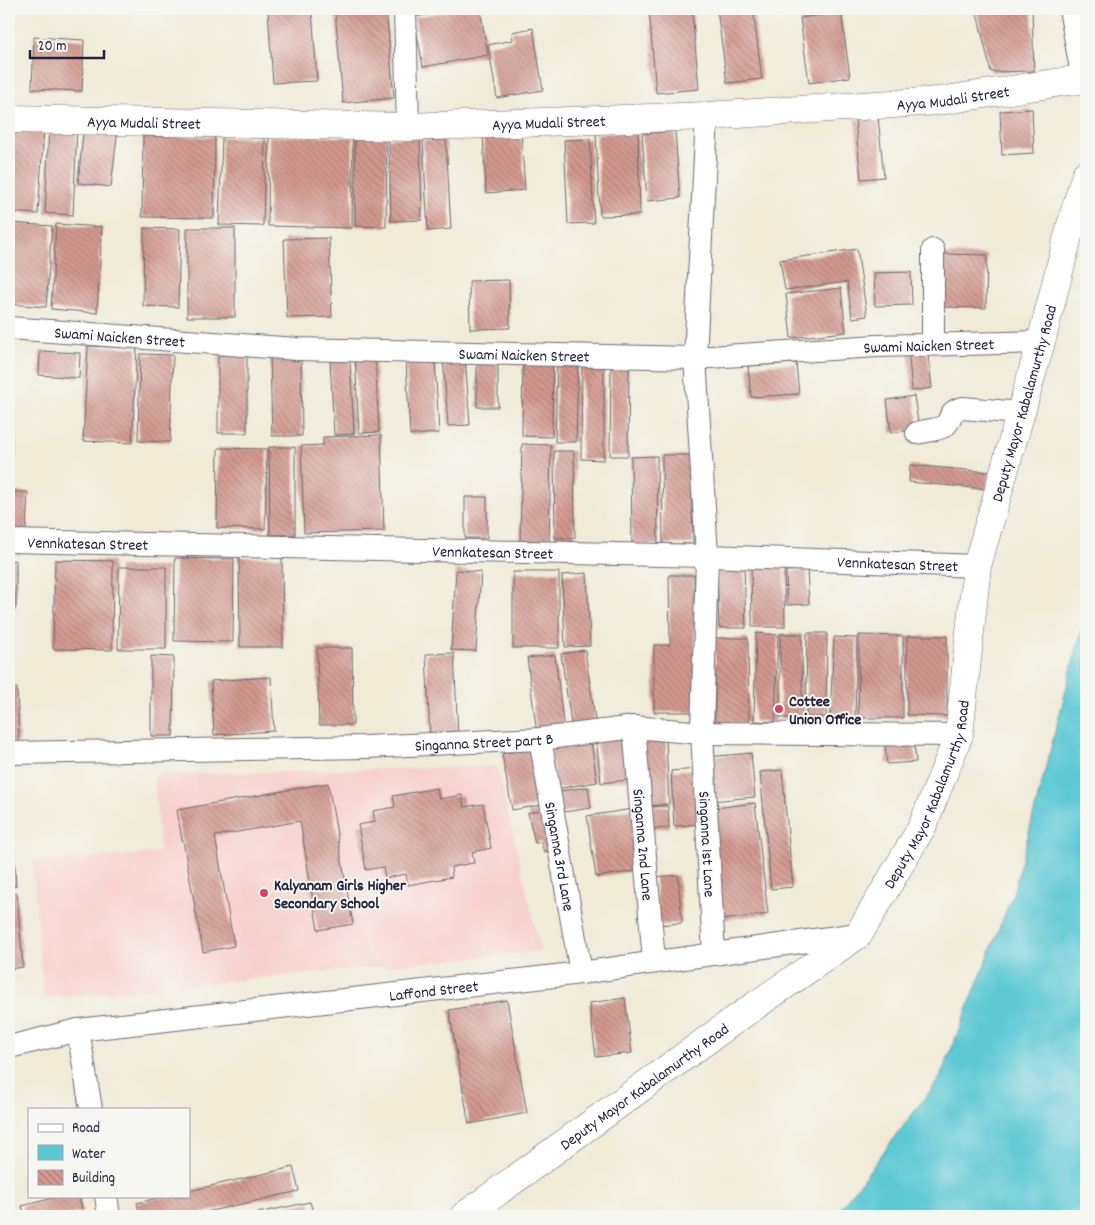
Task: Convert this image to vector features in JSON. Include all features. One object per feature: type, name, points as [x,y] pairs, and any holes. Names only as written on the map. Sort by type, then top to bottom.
[{"type":"street","points":[[405,9],[408,127]]},
{"type":"street","points":[[1070,9],[1085,80]]},
{"type":"street","name":"Ayya Mudali Street","points":[[9,119],[408,127],[707,116],[939,101],[1068,80],[1085,80]]},
{"type":"street","name":"Singanna 1st Lane","points":[[707,116],[695,358],[707,556],[702,733],[714,954]]},
{"type":"street","name":"Deputy Mayor Kabalamurthy Road","points":[[464,1216],[743,1014],[859,934],[922,828],[959,736],[977,566],[1041,342],[1070,225],[1086,174]]},
{"type":"street","points":[[933,250],[933,344]]},
{"type":"street","name":"Swami Naicken Street","points":[[9,328],[297,349],[695,358],[876,346],[1041,342]]},
{"type":"street","points":[[917,433],[944,427],[955,410],[963,408],[1020,413]]},
{"type":"street","name":"Vennkatesan Street","points":[[9,541],[707,556],[977,566]]},
{"type":"street","name":"Singanna Street part B","points":[[9,753],[366,747],[540,739],[634,727],[702,733],[959,736]]},
{"type":"street","name":"Singanna 2nd Lane","points":[[634,727],[654,962]]},
{"type":"street","name":"Singanna 3rd Lane","points":[[540,739],[580,973]]},
{"type":"street","name":"Laffond Street","points":[[9,1047],[78,1030],[580,973],[859,934]]},
{"type":"street","points":[[78,1030],[91,1108]]},
{"type":"street","points":[[106,1198],[109,1216]]},
{"type":"shaded area","points":[[497,766],[541,951],[43,998],[33,863],[160,852],[154,775]]},
{"type":"water","points":[[1086,613],[1086,1216],[835,1216],[940,1078],[1013,894]]},
{"type":"building","points":[[312,9],[317,81],[273,83],[268,11]]},
{"type":"building","points":[[386,9],[394,98],[343,103],[335,10]]},
{"type":"building","points":[[463,9],[480,9],[488,55],[423,67],[414,17]]},
{"type":"building","points":[[649,9],[692,9],[699,89],[656,93]]},
{"type":"building","points":[[717,9],[753,9],[762,79],[727,83]]},
{"type":"building","points":[[976,9],[1032,9],[1034,71],[991,72]]},
{"type":"building","points":[[841,12],[850,77],[809,83],[800,18]]},
{"type":"building","points":[[533,28],[543,90],[497,98],[488,45],[513,40],[512,32]]},
{"type":"building","points":[[34,37],[84,40],[82,91],[32,89]]},
{"type":"building","points":[[1032,109],[1034,153],[1002,155],[1000,111]]},
{"type":"building","points":[[878,117],[884,177],[861,179],[855,120]]},
{"type":"building","points":[[84,124],[118,128],[111,187],[78,183]]},
{"type":"building","points":[[49,126],[77,128],[73,215],[45,213]]},
{"type":"building","points":[[9,127],[44,129],[38,214],[9,212]]},
{"type":"building","points":[[675,131],[680,198],[647,201],[642,134]]},
{"type":"building","points":[[521,132],[525,190],[486,193],[483,134]]},
{"type":"building","points":[[638,132],[640,215],[600,216],[596,134]]},
{"type":"building","points":[[143,136],[215,137],[214,218],[142,217]]},
{"type":"building","points":[[269,136],[353,137],[352,228],[268,226]]},
{"type":"building","points":[[355,136],[387,136],[386,227],[355,226]]},
{"type":"building","points":[[222,137],[265,138],[263,226],[219,225]]},
{"type":"building","points":[[389,138],[420,138],[422,220],[391,221]]},
{"type":"building","points":[[590,139],[594,223],[568,224],[564,140]]},
{"type":"building","points":[[446,140],[451,229],[428,231],[423,141]]},
{"type":"building","points":[[9,223],[52,226],[46,307],[9,304]]},
{"type":"building","points":[[56,224],[102,227],[97,313],[51,309]]},
{"type":"building","points":[[144,228],[180,229],[178,307],[143,306]]},
{"type":"building","points":[[187,228],[235,228],[235,317],[187,317]]},
{"type":"building","points":[[329,238],[332,317],[287,318],[284,239]]},
{"type":"building","points":[[857,249],[867,316],[852,318],[847,282],[785,290],[780,260]]},
{"type":"building","points":[[943,254],[987,255],[986,308],[943,307]]},
{"type":"building","points":[[911,272],[912,305],[875,306],[874,273]]},
{"type":"building","points":[[509,280],[510,328],[470,329],[469,281]]},
{"type":"building","points":[[841,288],[846,332],[791,338],[786,294]]},
{"type":"building","points":[[88,346],[137,348],[132,443],[83,441]]},
{"type":"building","points":[[927,346],[932,388],[912,391],[908,348]]},
{"type":"building","points":[[9,348],[11,348],[12,454],[9,454]]},
{"type":"building","points":[[40,351],[80,353],[79,378],[39,375]]},
{"type":"building","points":[[140,354],[173,355],[170,442],[138,441]]},
{"type":"building","points":[[375,354],[379,432],[359,433],[355,355]]},
{"type":"building","points":[[218,355],[247,355],[247,433],[218,433]]},
{"type":"building","points":[[270,355],[301,355],[302,436],[272,436]]},
{"type":"building","points":[[465,355],[470,425],[448,426],[443,357]]},
{"type":"building","points":[[523,355],[553,356],[552,437],[522,436]]},
{"type":"building","points":[[557,358],[578,359],[576,442],[555,442]]},
{"type":"building","points":[[435,359],[439,433],[410,435],[406,361]]},
{"type":"building","points":[[350,360],[354,434],[334,435],[330,361]]},
{"type":"building","points":[[477,360],[498,360],[498,407],[477,407]]},
{"type":"building","points":[[611,362],[629,362],[628,456],[610,456]]},
{"type":"building","points":[[796,363],[799,394],[751,397],[748,366]]},
{"type":"building","points":[[582,364],[604,364],[604,460],[581,459]]},
{"type":"building","points":[[914,396],[919,429],[891,433],[887,400]]},
{"type":"building","points":[[381,435],[384,531],[304,533],[301,446],[323,445],[323,437]]},
{"type":"building","points":[[522,444],[551,445],[549,545],[520,544]]},
{"type":"building","points":[[269,447],[295,447],[295,535],[270,535]]},
{"type":"building","points":[[218,448],[267,449],[265,529],[217,528]]},
{"type":"building","points":[[554,451],[574,451],[575,538],[555,538]]},
{"type":"building","points":[[662,455],[691,455],[693,544],[663,544]]},
{"type":"building","points":[[657,456],[658,545],[632,545],[631,457]]},
{"type":"building","points":[[910,465],[989,472],[987,489],[909,482]]},
{"type":"building","points":[[9,492],[28,492],[26,531],[9,530]]},
{"type":"building","points":[[465,497],[487,497],[487,538],[465,538]]},
{"type":"building","points":[[239,557],[282,557],[283,647],[240,647]]},
{"type":"building","points":[[175,558],[234,559],[233,642],[174,641]]},
{"type":"building","points":[[16,560],[16,608],[9,608],[9,561]]},
{"type":"building","points":[[55,560],[113,561],[112,650],[53,649]]},
{"type":"building","points":[[751,563],[784,563],[785,627],[752,627]]},
{"type":"building","points":[[744,564],[746,628],[719,628],[717,565]]},
{"type":"building","points":[[119,567],[166,567],[166,649],[118,649]]},
{"type":"building","points":[[456,570],[481,572],[476,651],[451,650]]},
{"type":"building","points":[[807,570],[809,604],[787,605],[786,571]]},
{"type":"building","points":[[513,572],[559,572],[559,648],[513,648]]},
{"type":"building","points":[[587,573],[590,646],[565,647],[562,575]]},
{"type":"building","points":[[669,575],[694,575],[696,712],[654,712],[654,645],[670,645]]},
{"type":"building","points":[[756,633],[778,635],[775,722],[754,721]]},
{"type":"building","points":[[807,633],[827,633],[826,717],[806,717]]},
{"type":"building","points":[[780,634],[802,634],[802,718],[780,718]]},
{"type":"building","points":[[859,635],[903,636],[903,718],[858,718]]},
{"type":"building","points":[[907,636],[947,636],[947,716],[907,715]]},
{"type":"building","points":[[834,637],[857,638],[855,718],[830,717]]},
{"type":"building","points":[[715,638],[748,638],[749,723],[715,723]]},
{"type":"building","points":[[317,648],[352,648],[353,725],[319,725]]},
{"type":"building","points":[[585,650],[596,726],[572,730],[561,654]]},
{"type":"building","points":[[454,653],[458,736],[430,737],[426,654]]},
{"type":"building","points":[[555,655],[564,731],[537,734],[527,658]]},
{"type":"building","points":[[151,656],[174,657],[173,736],[151,736]]},
{"type":"building","points":[[271,677],[274,731],[214,735],[211,681]]},
{"type":"building","points":[[9,688],[17,688],[19,742],[9,742]]},
{"type":"building","points":[[631,733],[636,779],[601,783],[596,737]]},
{"type":"building","points":[[666,739],[669,804],[646,806],[643,740]]},
{"type":"building","points":[[591,741],[597,782],[556,789],[550,747]]},
{"type":"building","points":[[914,742],[916,762],[887,764],[885,744]]},
{"type":"building","points":[[537,747],[547,804],[512,810],[502,754]]},
{"type":"building","points":[[751,753],[755,797],[711,801],[707,757]]},
{"type":"building","points":[[699,769],[703,824],[674,826],[671,771]]},
{"type":"building","points":[[782,770],[793,887],[771,889],[760,772]]},
{"type":"building","points":[[328,783],[353,924],[318,930],[300,821],[215,836],[234,946],[203,952],[177,810]]},
{"type":"building","points":[[588,787],[591,808],[557,813],[553,792]]},
{"type":"building","points":[[437,788],[439,799],[462,795],[464,807],[483,804],[491,848],[472,852],[474,863],[451,867],[452,877],[408,885],[406,874],[385,878],[383,867],[366,870],[358,825],[375,822],[373,811],[395,807],[393,796]]},
{"type":"building","points":[[9,800],[16,886],[9,887]]},
{"type":"building","points":[[755,803],[768,914],[721,920],[707,809]]},
{"type":"building","points":[[668,806],[669,828],[645,829],[644,807]]},
{"type":"building","points":[[546,809],[555,849],[544,852],[541,842],[535,843],[528,813]]},
{"type":"building","points":[[633,809],[642,870],[596,877],[587,816]]},
{"type":"building","points":[[678,875],[682,923],[658,925],[655,877]]},
{"type":"building","points":[[17,893],[23,967],[9,969],[9,894]]},
{"type":"building","points":[[625,998],[632,1053],[596,1057],[589,1003]]},
{"type":"building","points":[[507,1000],[527,1113],[469,1124],[449,1010]]},
{"type":"building","points":[[293,1167],[299,1191],[189,1216],[140,1216],[137,1203],[158,1198],[190,1198],[190,1191]]},
{"type":"building","points":[[53,1198],[80,1198],[83,1212],[65,1216],[25,1216],[22,1206]]},
{"type":"building","points":[[310,1202],[314,1216],[248,1216],[248,1215]]},
{"type":"place","name":"Cottee Union Office","points":[[779,709]]},
{"type":"place","name":"Kalyanam Girls Higher Secondary School","points":[[264,893]]}]
